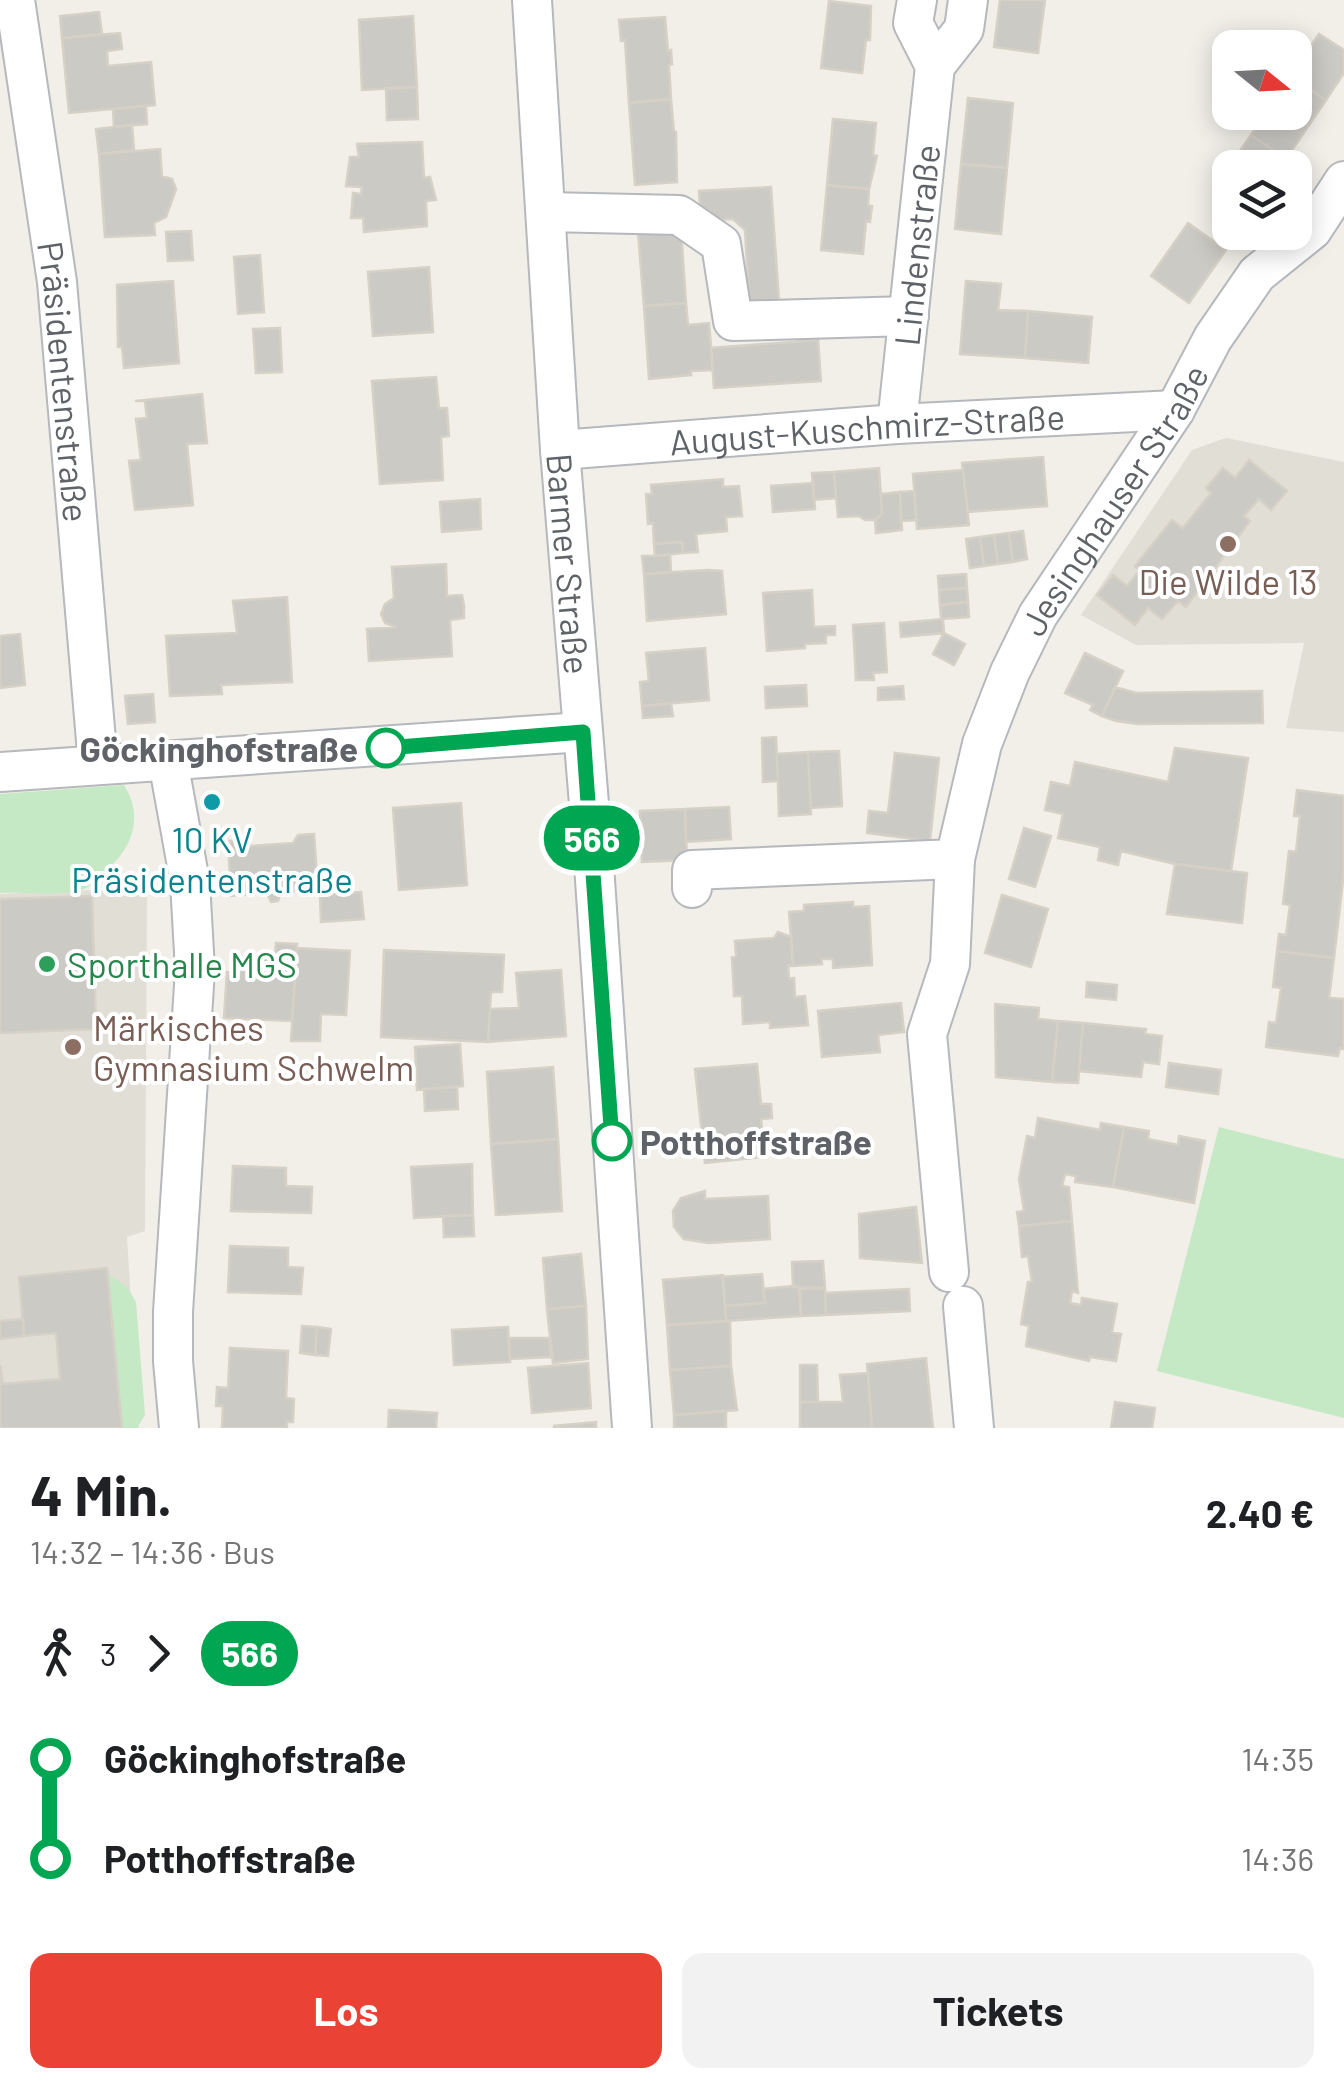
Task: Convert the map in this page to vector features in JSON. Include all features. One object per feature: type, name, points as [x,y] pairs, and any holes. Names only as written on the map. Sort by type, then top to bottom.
[{"type":"street","name":"Präsidentenstraße","points":[[15,0],[56,282],[98,764]]},
{"type":"street","name":"Barmer Straße","points":[[532,0],[560,450],[632,1428]]},
{"type":"street","points":[[916,0],[914,24],[935,66],[964,29],[968,0]]},
{"type":"street","name":"Lindenstraße","points":[[898,424],[935,66]]},
{"type":"street","name":"Jesinghauser Straße","points":[[974,1428],[928,1034],[950,964],[955,859],[982,744],[1031,629],[1176,410],[1213,338],[1257,274],[1312,230],[1344,181]]},
{"type":"street","points":[[547,212],[679,214],[721,244],[733,321],[909,316]]},
{"type":"street","name":"August-Kuschmirz-Straße","points":[[560,450],[898,424],[1176,410]]},
{"type":"street","points":[[0,772],[583,732]]},
{"type":"street","points":[[168,761],[190,882],[195,970],[174,1295],[173,1361],[179,1428]]},
{"type":"street","points":[[692,888],[692,870],[955,859]]},
{"type":"shaded area","name":"Die Wilde 13","points":[[1226,438],[1344,462],[1344,732],[1286,728],[1304,643],[1136,645],[1081,615],[1192,450]]},
{"type":"shaded area","name":"Märkisches Gymnasium Schwelm","points":[[92,890],[147,896],[145,1231],[127,1237],[139,1428],[0,1428],[0,894]]},
{"type":"green space","points":[[124,785],[133,807],[130,840],[95,882],[78,891],[0,893],[0,794]]},
{"type":"green space","points":[[1219,1127],[1344,1159],[1344,1418],[1157,1371]]},
{"type":"green space","points":[[107,1273],[127,1287],[136,1302],[145,1415],[137,1428],[122,1428]]},
{"type":"building","points":[[1000,0],[1045,0],[1038,53],[994,47]]},
{"type":"building","points":[[829,1],[871,6],[870,40],[866,40],[862,73],[821,68]]},
{"type":"building","points":[[99,12],[102,34],[62,38],[60,16]]},
{"type":"building","points":[[413,16],[417,87],[362,90],[359,20]]},
{"type":"building","points":[[665,17],[668,51],[671,50],[671,99],[629,103],[625,40],[621,41],[619,20]]},
{"type":"building","points":[[120,33],[122,49],[107,51],[108,66],[151,62],[155,105],[69,113],[62,38]]},
{"type":"building","points":[[1319,34],[1344,50],[1344,73],[1326,100],[1312,91],[1312,44]]},
{"type":"building","points":[[417,87],[418,119],[387,120],[386,88]]},
{"type":"building","points":[[1312,91],[1326,100],[1312,121]]},
{"type":"building","points":[[968,98],[1013,103],[1007,168],[961,164]]},
{"type":"building","points":[[671,99],[677,182],[635,185],[629,103]]},
{"type":"building","points":[[146,106],[147,124],[114,127],[113,109]]},
{"type":"building","points":[[833,119],[876,123],[873,155],[877,156],[869,189],[827,185]]},
{"type":"building","points":[[132,125],[134,150],[99,154],[96,129]]},
{"type":"building","points":[[1254,130],[1306,130],[1292,150],[1273,150],[1251,135]]},
{"type":"building","points":[[1251,135],[1273,150],[1241,150]]},
{"type":"building","points":[[422,142],[424,178],[430,177],[436,200],[426,201],[427,226],[364,232],[363,218],[351,218],[353,193],[361,194],[362,187],[346,186],[350,157],[359,157],[357,144]]},
{"type":"building","points":[[160,149],[162,176],[172,179],[176,189],[166,217],[154,223],[155,235],[105,237],[99,154]]},
{"type":"building","points":[[961,164],[1007,168],[1001,234],[955,229]]},
{"type":"building","points":[[827,185],[869,189],[868,206],[872,206],[870,222],[866,221],[863,254],[821,250]]},
{"type":"building","points":[[771,187],[779,301],[749,303],[745,230],[733,219],[701,221],[699,191]]},
{"type":"building","points":[[1188,223],[1212,240],[1212,250],[1226,250],[1189,303],[1151,276]]},
{"type":"building","points":[[681,230],[686,303],[644,306],[638,233]]},
{"type":"building","points":[[191,231],[193,260],[168,261],[166,232]]},
{"type":"building","points":[[260,255],[264,312],[238,314],[234,257]]},
{"type":"building","points":[[429,267],[433,332],[373,336],[368,272]]},
{"type":"building","points":[[173,281],[179,363],[124,368],[122,347],[118,347],[117,285]]},
{"type":"building","points":[[966,281],[1001,284],[998,310],[1028,311],[1025,358],[960,354]]},
{"type":"building","points":[[686,303],[688,325],[709,323],[713,370],[649,379],[644,306]]},
{"type":"building","points":[[1028,311],[1092,317],[1088,363],[1025,358]]},
{"type":"building","points":[[280,328],[282,372],[256,373],[253,329]]},
{"type":"building","points":[[818,340],[821,381],[714,388],[711,348]]},
{"type":"building","points":[[436,377],[439,408],[447,408],[449,436],[441,437],[443,480],[380,484],[372,381]]},
{"type":"building","points":[[202,394],[207,443],[187,444],[193,505],[135,510],[129,461],[141,460],[136,419],[147,418],[145,401],[135,401]]},
{"type":"building","points":[[1043,457],[1047,506],[968,512],[962,463]]},
{"type":"building","points":[[1249,460],[1287,491],[1271,510],[1259,499],[1244,516],[1250,521],[1186,607],[1178,601],[1162,619],[1148,608],[1135,625],[1097,595],[1113,575],[1127,586],[1140,570],[1135,566],[1172,520],[1183,528],[1211,493],[1206,488],[1223,468],[1235,478]]},
{"type":"building","points":[[879,468],[882,514],[875,520],[838,517],[834,472]]},
{"type":"building","points":[[963,470],[969,525],[917,529],[913,474]]},
{"type":"building","points":[[834,472],[836,498],[814,500],[812,473]]},
{"type":"building","points":[[723,479],[723,487],[739,486],[742,516],[726,517],[727,531],[696,534],[698,552],[683,553],[682,542],[654,544],[646,494],[652,494],[651,485]]},
{"type":"building","points":[[813,483],[815,509],[773,512],[771,486]]},
{"type":"building","points":[[914,491],[916,520],[901,521],[900,492]]},
{"type":"building","points":[[900,492],[902,530],[876,533],[875,520],[882,514],[881,494]]},
{"type":"building","points":[[480,499],[481,529],[442,532],[440,502]]},
{"type":"building","points":[[1023,531],[1027,559],[1013,562],[1009,533]]},
{"type":"building","points":[[1009,533],[1013,562],[998,564],[994,535]]},
{"type":"building","points":[[994,535],[998,564],[984,566],[980,537]]},
{"type":"building","points":[[980,537],[984,566],[970,568],[966,539]]},
{"type":"building","points":[[682,542],[683,553],[655,556],[654,544]]},
{"type":"building","points":[[670,555],[671,572],[644,574],[642,556]]},
{"type":"building","points":[[446,564],[447,596],[462,595],[464,606],[464,618],[450,620],[452,656],[369,661],[367,629],[396,627],[385,623],[381,614],[385,604],[394,598],[392,567]]},
{"type":"building","points":[[722,571],[726,614],[647,621],[644,574]]},
{"type":"building","points":[[966,574],[967,588],[939,590],[938,576]]},
{"type":"building","points":[[967,588],[968,602],[940,605],[939,590]]},
{"type":"building","points":[[812,590],[814,627],[835,626],[835,635],[826,635],[826,643],[805,644],[805,648],[767,651],[763,593]]},
{"type":"building","points":[[287,597],[292,682],[221,685],[222,694],[170,696],[166,636],[237,633],[233,601]]},
{"type":"building","points":[[968,602],[969,617],[941,619],[940,605]]},
{"type":"building","points":[[943,619],[944,633],[901,637],[900,623]]},
{"type":"building","points":[[884,623],[887,672],[873,673],[874,680],[856,680],[853,625]]},
{"type":"building","points":[[944,633],[965,644],[954,665],[933,654]]},
{"type":"building","points":[[20,634],[25,685],[0,688],[0,636]]},
{"type":"building","points":[[705,648],[709,700],[642,706],[640,682],[649,681],[646,653]]},
{"type":"building","points":[[1085,653],[1123,671],[1102,716],[1090,710],[1093,705],[1065,693]]},
{"type":"building","points":[[806,685],[807,706],[766,708],[765,687]]},
{"type":"building","points":[[903,686],[904,699],[878,700],[878,688]]},
{"type":"building","points":[[1115,687],[1136,693],[1262,691],[1263,723],[1116,721],[1102,716]]},
{"type":"building","points":[[153,694],[155,722],[128,724],[125,696]]},
{"type":"building","points":[[671,703],[673,716],[643,718],[642,706]]},
{"type":"building","points":[[776,737],[778,781],[763,782],[762,738]]},
{"type":"building","points":[[1175,748],[1248,758],[1231,871],[1175,864],[1121,851],[1118,865],[1098,860],[1100,847],[1058,838],[1063,814],[1045,810],[1051,782],[1070,786],[1075,762],[1168,782]]},
{"type":"building","points":[[839,751],[842,806],[811,808],[808,752]]},
{"type":"building","points":[[808,752],[811,814],[779,816],[777,754]]},
{"type":"building","points":[[895,753],[939,758],[930,841],[867,833],[869,811],[888,813]]},
{"type":"building","points":[[1297,790],[1344,796],[1344,872],[1334,958],[1277,951],[1279,934],[1286,935],[1290,905],[1283,904],[1289,851],[1296,852],[1300,816],[1294,816]]},
{"type":"building","points":[[461,803],[467,885],[399,890],[393,808]]},
{"type":"building","points":[[729,807],[731,839],[686,842],[685,809]]},
{"type":"building","points":[[685,809],[687,860],[642,862],[640,811]]},
{"type":"building","points":[[1024,828],[1051,836],[1035,887],[1009,879]]},
{"type":"building","points":[[314,834],[318,890],[281,892],[278,901],[271,902],[267,893],[231,896],[228,841],[242,840],[252,846],[293,843],[298,835]]},
{"type":"building","points":[[1175,864],[1247,873],[1242,923],[1167,914]]},
{"type":"building","points":[[361,892],[364,919],[321,922],[320,895]]},
{"type":"building","points":[[1002,895],[1048,909],[1031,967],[985,953]]},
{"type":"building","name":"Sporthalle MGS","points":[[92,896],[96,1029],[0,1033],[0,899]]},
{"type":"building","points":[[853,902],[853,907],[869,906],[872,965],[833,968],[833,959],[821,959],[822,964],[793,966],[789,912],[804,911],[804,905]]},
{"type":"building","points":[[778,932],[791,937],[793,966],[788,966],[789,979],[794,978],[795,997],[805,996],[808,1025],[770,1028],[770,1022],[743,1024],[742,996],[734,996],[735,941],[774,938]]},
{"type":"building","points":[[276,943],[297,944],[292,1021],[224,1018],[227,972],[240,973],[241,956],[275,958]]},
{"type":"building","points":[[297,948],[350,951],[346,1015],[321,1014],[320,1041],[291,1041]]},
{"type":"building","points":[[384,950],[504,955],[502,992],[491,992],[488,1042],[381,1037]]},
{"type":"building","points":[[1277,951],[1334,958],[1329,998],[1344,999],[1344,1049],[1340,1048],[1338,1056],[1266,1047],[1269,1022],[1276,1023],[1281,988],[1273,987]]},
{"type":"building","points":[[561,970],[566,1036],[488,1042],[490,1009],[519,1008],[516,973]]},
{"type":"building","points":[[1087,982],[1117,985],[1116,1000],[1086,997]]},
{"type":"building","points":[[901,1003],[904,1032],[878,1035],[880,1052],[822,1057],[818,1011]]},
{"type":"building","points":[[995,1004],[1039,1008],[1038,1019],[1058,1021],[1052,1082],[996,1077]]},
{"type":"building","points":[[1058,1021],[1083,1023],[1078,1083],[1052,1082]]},
{"type":"building","points":[[1083,1023],[1146,1029],[1145,1034],[1162,1036],[1159,1064],[1143,1062],[1141,1077],[1079,1071]]},
{"type":"building","points":[[460,1044],[463,1086],[417,1090],[415,1047]]},
{"type":"building","points":[[1169,1063],[1221,1070],[1218,1094],[1166,1087]]},
{"type":"building","points":[[757,1064],[761,1104],[771,1104],[772,1118],[761,1119],[765,1157],[705,1163],[695,1069]]},
{"type":"building","points":[[553,1067],[558,1139],[491,1144],[487,1072]]},
{"type":"building","points":[[457,1087],[458,1109],[425,1111],[424,1089]]},
{"type":"building","points":[[1038,1118],[1100,1130],[1101,1123],[1124,1127],[1113,1187],[1075,1182],[1076,1176],[1065,1174],[1062,1186],[1069,1187],[1072,1221],[1019,1226],[1017,1212],[1024,1211],[1019,1179],[1027,1136],[1035,1138]]},
{"type":"building","points":[[1124,1127],[1149,1131],[1148,1139],[1178,1145],[1179,1136],[1205,1141],[1194,1203],[1113,1187]]},
{"type":"building","points":[[558,1139],[562,1211],[496,1215],[491,1144]]},
{"type":"building","points":[[472,1164],[473,1215],[414,1218],[411,1167]]},
{"type":"building","points":[[233,1166],[286,1168],[286,1186],[312,1187],[311,1213],[231,1211]]},
{"type":"building","points":[[705,1191],[705,1199],[768,1196],[770,1239],[708,1243],[684,1239],[674,1227],[673,1211],[681,1198]]},
{"type":"building","points":[[916,1207],[922,1263],[860,1258],[859,1214]]},
{"type":"building","points":[[473,1215],[474,1236],[444,1237],[443,1216]]},
{"type":"building","points":[[1072,1221],[1078,1293],[1072,1291],[1070,1303],[1081,1305],[1082,1298],[1117,1304],[1112,1332],[1121,1334],[1116,1361],[1090,1357],[1089,1361],[1026,1346],[1029,1326],[1021,1324],[1028,1282],[1032,1282],[1028,1256],[1022,1257],[1019,1226]]},
{"type":"building","points":[[230,1246],[288,1248],[288,1267],[303,1268],[301,1294],[228,1292]]},
{"type":"building","points":[[581,1254],[586,1306],[547,1309],[543,1258]]},
{"type":"building","points":[[823,1261],[825,1288],[793,1287],[792,1262]]},
{"type":"building","points":[[107,1268],[122,1428],[0,1428],[0,1365],[3,1384],[60,1379],[56,1333],[24,1336],[19,1277]]},
{"type":"building","points":[[762,1274],[765,1303],[725,1306],[722,1277]]},
{"type":"building","points":[[723,1275],[726,1321],[667,1325],[663,1280]]},
{"type":"building","points":[[799,1287],[801,1316],[726,1321],[725,1306],[765,1303],[763,1289]]},
{"type":"building","points":[[825,1288],[826,1315],[801,1316],[800,1289]]},
{"type":"building","points":[[909,1289],[910,1311],[826,1315],[825,1293]]},
{"type":"building","points":[[586,1306],[588,1359],[553,1363],[547,1309]]},
{"type":"building","points":[[23,1319],[24,1336],[0,1339],[0,1321]]},
{"type":"building","points":[[730,1321],[731,1366],[670,1370],[667,1325]]},
{"type":"building","points":[[302,1326],[317,1327],[315,1355],[300,1353]]},
{"type":"building","points":[[317,1327],[331,1329],[328,1356],[315,1355]]},
{"type":"building","points":[[508,1327],[510,1362],[454,1365],[452,1330]]},
{"type":"building","points":[[509,1338],[549,1338],[551,1357],[510,1359]]},
{"type":"building","points":[[230,1348],[288,1351],[286,1398],[294,1399],[293,1422],[287,1422],[287,1428],[222,1428],[223,1406],[216,1406],[217,1387],[228,1388]]},
{"type":"building","points":[[926,1358],[933,1428],[872,1428],[867,1364]]},
{"type":"building","points":[[588,1363],[591,1408],[532,1413],[528,1368]]},
{"type":"building","points":[[800,1365],[817,1365],[818,1402],[800,1402]]},
{"type":"building","points":[[731,1366],[737,1410],[674,1415],[670,1370]]},
{"type":"building","points":[[868,1373],[872,1428],[800,1428],[800,1402],[843,1402],[840,1375]]},
{"type":"building","points":[[1115,1402],[1155,1408],[1152,1428],[1111,1428]]},
{"type":"building","points":[[389,1410],[437,1413],[436,1428],[388,1428]]},
{"type":"building","points":[[726,1411],[726,1428],[674,1428],[674,1415]]},
{"type":"building","points":[[596,1422],[596,1428],[554,1428],[554,1426]]},
{"type":"bus line","name":"566","points":[[386,748],[583,732],[612,1141]]},
{"type":"place","name":"Die Wilde 13","points":[[1228,544]]},
{"type":"place","name":"Göckinghofstraße","points":[[386,748]]},
{"type":"place","name":"10 KV Präsidentenstraße","points":[[212,802]]},
{"type":"place","name":"Sporthalle MGS","points":[[47,964]]},
{"type":"place","name":"Märkisches Gymnasium Schwelm","points":[[73,1047]]},
{"type":"place","name":"Potthoffstraße","points":[[612,1141]]}]
